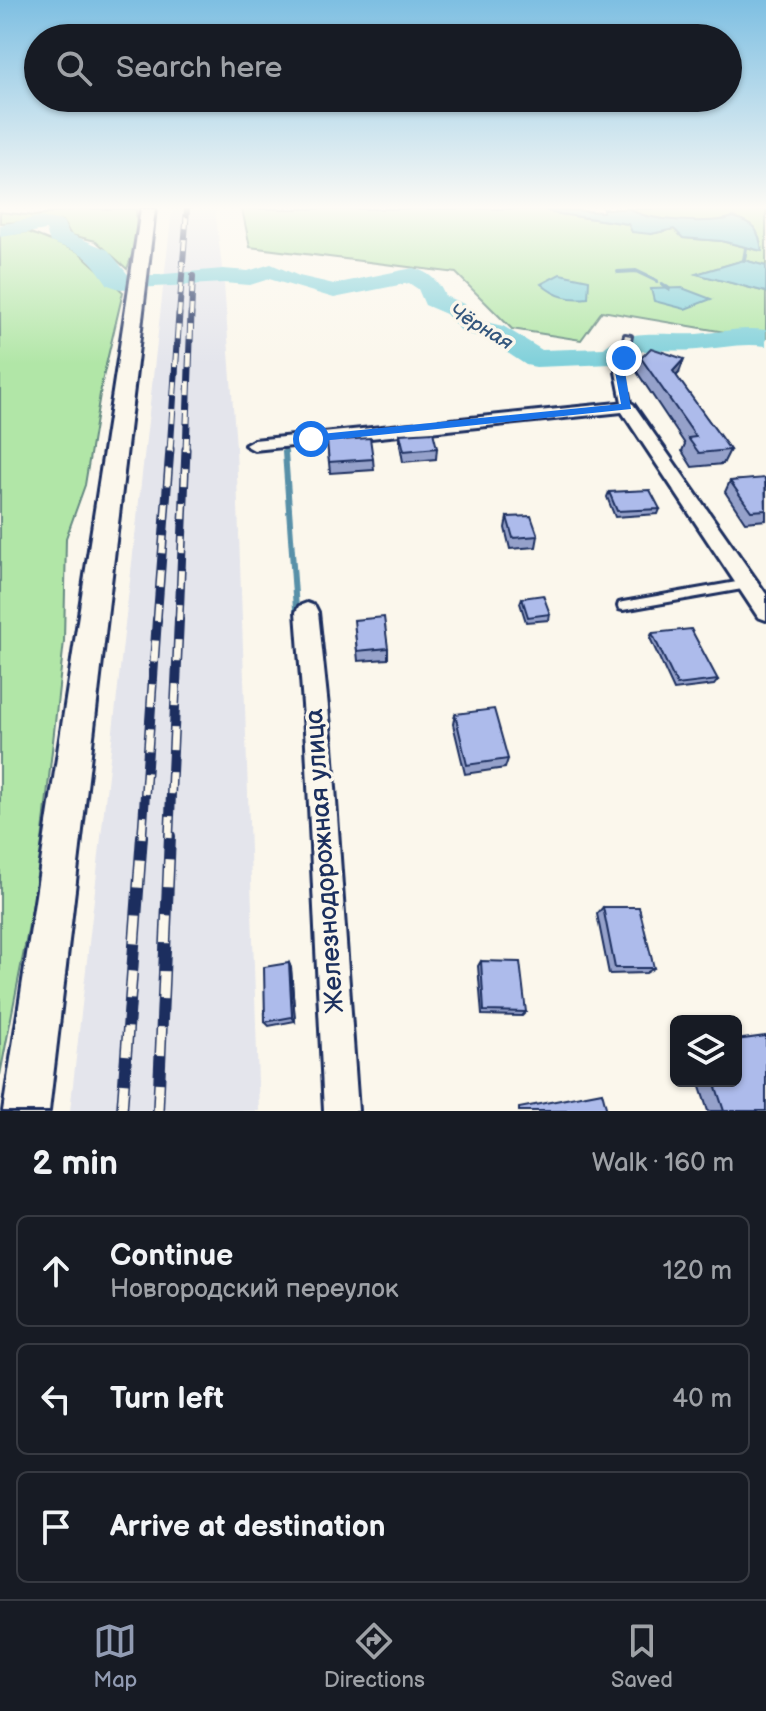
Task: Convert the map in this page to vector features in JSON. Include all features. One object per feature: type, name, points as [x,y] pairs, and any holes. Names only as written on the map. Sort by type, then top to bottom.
[{"type":"street","points":[[26,1111],[142,261]]},
{"type":"street","points":[[254,445],[627,407],[766,611]]},
{"type":"street","name":"Железнодорожная улица","points":[[312,610],[341,1111]]},
{"type":"lane","points":[[627,336],[620,372],[627,407]]},
{"type":"lane","points":[[623,606],[748,584]]},
{"type":"shaded area","points":[[166,261],[221,261],[236,447],[259,1111],[70,1111]]},
{"type":"green space","points":[[0,261],[89,261],[123,292],[102,382],[85,485],[66,538],[64,641],[38,878],[0,1075]]},
{"type":"green space","points":[[118,261],[130,261],[127,269]]},
{"type":"green space","points":[[360,261],[741,261],[697,274],[766,292],[766,339],[602,311],[581,340],[512,329],[456,273]]},
{"type":"green space","points":[[747,261],[766,261],[766,266]]},
{"type":"water","points":[[747,261],[766,266],[766,292],[696,274]]},
{"type":"water","points":[[560,274],[589,280],[588,298],[563,297],[541,284]]},
{"type":"water","points":[[682,288],[711,299],[685,309],[654,301],[651,289]]},
{"type":"building","points":[[651,348],[684,359],[673,371],[730,450],[699,453],[688,438],[696,437],[641,358]]},
{"type":"building","points":[[433,432],[437,448],[404,451],[400,434]]},
{"type":"building","points":[[370,438],[373,459],[329,462],[327,441]]},
{"type":"building","points":[[765,478],[766,510],[751,511],[730,481]]},
{"type":"building","points":[[650,490],[660,509],[617,511],[609,492]]},
{"type":"building","points":[[531,516],[538,536],[513,538],[507,517]]},
{"type":"building","points":[[543,595],[550,614],[528,617],[522,598]]},
{"type":"building","points":[[384,617],[388,648],[357,651],[354,620]]},
{"type":"building","points":[[691,629],[718,680],[677,685],[652,633]]},
{"type":"building","points":[[494,709],[508,759],[467,765],[455,714]]},
{"type":"building","points":[[603,907],[639,907],[654,968],[615,968]]},
{"type":"building","points":[[481,961],[520,962],[526,1012],[484,1011]]},
{"type":"building","points":[[289,963],[292,1017],[265,1022],[264,967]]},
{"type":"building","points":[[766,1036],[766,1111],[724,1111],[716,1087],[742,1087],[742,1039]]},
{"type":"building","points":[[602,1092],[607,1111],[519,1111],[519,1108]]},
{"type":"waterway","name":"Чёрная","points":[[106,261],[116,280],[129,284],[223,276],[250,278],[271,271],[291,281],[334,291],[413,275],[429,286],[434,300],[455,309],[472,327],[494,332],[536,359],[612,356],[620,348],[656,341],[696,342],[739,335],[766,338]]},
{"type":"waterway","points":[[618,272],[636,271],[657,281]]},
{"type":"waterway","points":[[662,284],[669,289]]},
{"type":"waterway","points":[[285,452],[296,609]]},
{"type":"railway","points":[[179,316],[183,261]]},
{"type":"railway","points":[[191,316],[193,276]]},
{"type":"railway","points":[[170,451],[179,314]]},
{"type":"railway","points":[[186,451],[191,314]]},
{"type":"railway","points":[[157,621],[170,449]]},
{"type":"railway","points":[[179,621],[186,449]]},
{"type":"railway","points":[[142,838],[157,619]]},
{"type":"railway","points":[[169,838],[179,619]]},
{"type":"railway","points":[[122,1111],[142,836]]},
{"type":"railway","points":[[158,1111],[170,836]]},
{"type":"route","points":[[311,439],[627,407],[620,372],[624,358]]}]
